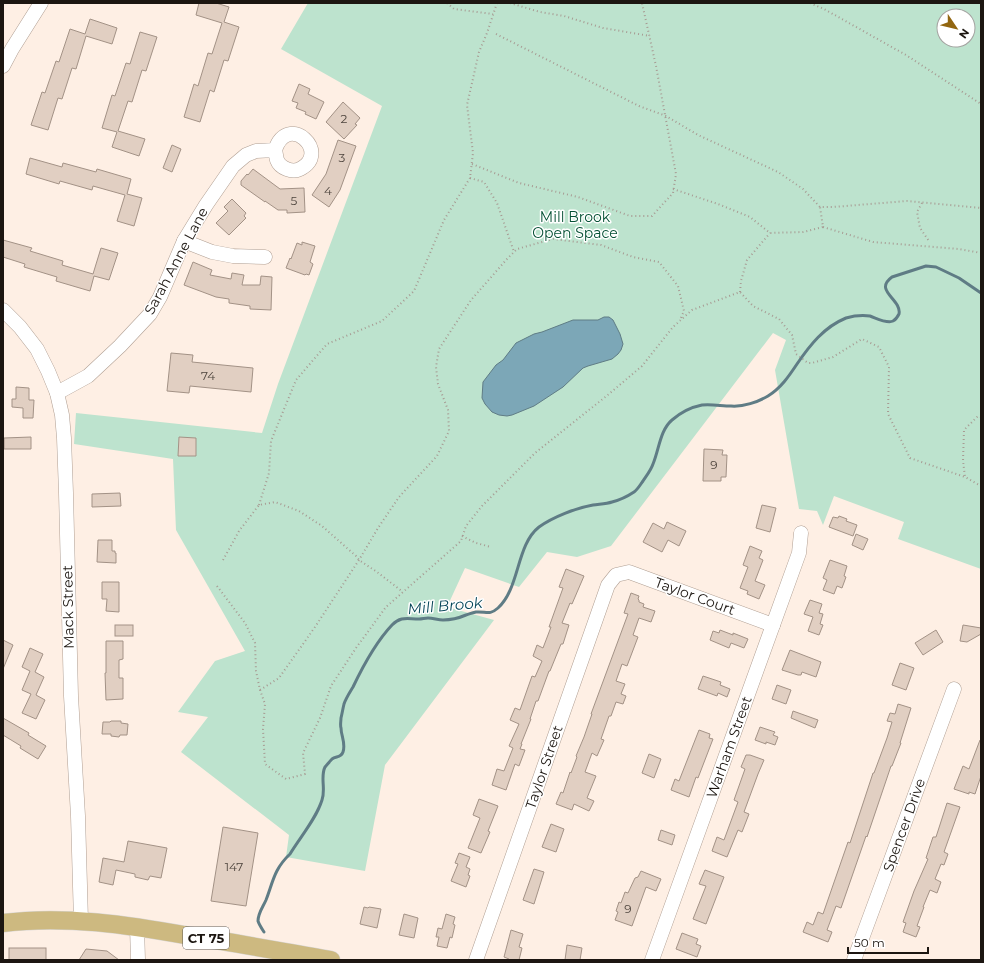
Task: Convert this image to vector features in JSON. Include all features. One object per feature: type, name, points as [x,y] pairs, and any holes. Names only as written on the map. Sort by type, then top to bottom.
[{"type":"main road","name":"CT 75","points":[[3,923],[23,920],[81,921],[137,927],[331,960]]},
{"type":"street","points":[[3,66],[12,49],[42,3]]},
{"type":"street","name":"Sarah Anne Lane","points":[[57,394],[88,376],[120,346],[150,314],[160,297],[184,241],[206,205],[233,166],[246,155],[256,151],[275,150]]},
{"type":"street","points":[[184,241],[212,252],[233,256],[265,257]]},
{"type":"street","name":"Mack Street","points":[[3,310],[20,327],[37,349],[57,394],[62,415],[64,438],[71,696],[78,816],[81,921]]},
{"type":"street","name":"Warham Street","points":[[652,960],[799,553],[801,533]]},
{"type":"street","name":"Taylor Court","points":[[616,575],[629,572],[773,625]]},
{"type":"street","name":"Taylor Street","points":[[476,960],[608,585],[616,575]]},
{"type":"street","name":"Spencer Drive","points":[[854,960],[954,689]]},
{"type":"street","points":[[137,927],[138,960]]},
{"type":"path","points":[[447,3],[454,9],[493,14]]},
{"type":"path","points":[[223,560],[239,531],[259,505],[269,474],[271,441],[296,380],[327,344],[382,322],[414,291],[444,220],[470,178],[473,153],[467,105],[479,52],[497,3]]},
{"type":"path","points":[[510,3],[540,12],[564,16],[603,28],[650,36]]},
{"type":"path","points":[[472,164],[519,183],[578,197],[630,216],[652,216],[673,192],[676,174],[666,116],[642,3]]},
{"type":"path","points":[[810,3],[824,9],[906,54],[981,104]]},
{"type":"path","points":[[496,34],[639,106],[666,116],[698,135],[778,172],[803,189],[820,207],[823,227]]},
{"type":"path","points":[[470,178],[484,182],[497,203],[514,252]]},
{"type":"path","points":[[673,189],[718,204],[750,217],[770,233],[803,232],[823,227],[873,242],[959,249],[981,254]]},
{"type":"path","points":[[820,207],[907,201],[981,208]]},
{"type":"path","points":[[922,203],[917,212],[920,228],[929,241]]},
{"type":"path","points":[[770,233],[747,260],[741,281],[740,292],[753,306],[778,319],[792,335],[796,354],[808,363],[833,357],[862,339],[879,347],[889,367],[888,414],[910,458],[965,477],[981,486]]},
{"type":"path","points":[[260,690],[279,678],[315,627],[399,497],[437,456],[449,431],[448,410],[438,384],[436,367],[439,349],[472,300],[517,248],[553,239],[601,245],[633,257],[658,262],[678,286],[684,310],[680,321]]},
{"type":"path","points":[[217,586],[246,623],[255,643],[256,671],[265,704],[263,729],[265,764],[286,778],[305,774],[303,753],[320,718],[331,686],[386,607],[461,541],[466,526],[487,500],[535,454],[642,366],[673,327],[692,310],[740,292]]},
{"type":"path","points":[[965,477],[963,461],[964,430],[978,416],[981,417]]},
{"type":"path","points":[[259,505],[275,502],[299,511],[322,526],[359,560],[404,592]]},
{"type":"path","points":[[462,536],[476,544],[491,547]]},
{"type":"green space","name":"Mill Brook Open Space","points":[[308,3],[981,3],[981,569],[898,539],[904,522],[834,496],[823,525],[817,511],[799,509],[775,370],[786,340],[773,333],[611,546],[577,557],[547,552],[519,587],[465,568],[447,607],[494,620],[385,765],[365,871],[286,857],[289,835],[181,752],[208,717],[178,712],[215,661],[245,651],[176,530],[173,459],[74,444],[76,413],[262,433],[278,384],[382,106],[281,49]]},
{"type":"water","points":[[604,317],[609,317],[613,320],[623,344],[621,350],[612,359],[583,368],[563,387],[534,406],[512,415],[499,415],[492,412],[485,404],[482,398],[483,382],[516,343],[534,334],[573,320],[598,320]]},
{"type":"building","points":[[199,3],[216,3],[229,7],[224,22],[239,27],[228,61],[224,60],[214,92],[210,90],[200,122],[184,117],[194,84],[198,86],[208,53],[212,54],[222,23],[196,15]]},
{"type":"building","points":[[90,19],[117,28],[112,44],[86,36],[76,69],[72,68],[62,99],[58,98],[48,130],[31,125],[42,92],[45,93],[56,61],[59,62],[70,29],[85,34]]},
{"type":"building","points":[[140,32],[157,37],[146,71],[142,70],[132,102],[128,101],[118,131],[145,139],[139,156],[112,147],[117,132],[102,128],[112,95],[115,96],[126,63],[130,64]]},
{"type":"building","points":[[299,84],[310,89],[308,94],[324,102],[316,119],[305,114],[306,112],[296,108],[298,103],[292,101]]},
{"type":"building","points":[[343,102],[360,118],[355,124],[357,125],[344,139],[326,122]]},
{"type":"building","points":[[338,140],[356,146],[340,190],[329,207],[312,195],[326,174]]},
{"type":"building","points":[[172,145],[181,149],[172,172],[163,168]]},
{"type":"building","points":[[30,158],[62,167],[63,163],[96,172],[97,169],[131,179],[127,194],[142,198],[134,226],[117,221],[125,195],[93,186],[92,190],[60,181],[59,184],[26,174]]},
{"type":"building","points":[[253,169],[280,189],[304,188],[305,212],[287,213],[287,210],[278,210],[241,185],[241,181]]},
{"type":"building","points":[[232,199],[246,213],[244,216],[246,218],[229,235],[216,223],[228,211],[224,207]]},
{"type":"building","points":[[3,240],[32,248],[30,251],[63,261],[62,265],[93,274],[101,248],[118,253],[109,280],[94,276],[90,291],[56,281],[57,277],[24,267],[25,264],[3,257]]},
{"type":"building","points":[[302,242],[315,246],[310,262],[313,264],[309,275],[286,268],[297,243],[302,245]]},
{"type":"building","points":[[193,262],[212,270],[210,275],[231,279],[232,273],[244,275],[242,285],[260,285],[261,276],[272,277],[271,310],[250,309],[250,306],[229,303],[229,299],[216,297],[184,285]]},
{"type":"building","points":[[171,353],[193,355],[192,362],[253,368],[251,392],[190,386],[189,393],[167,391]]},
{"type":"building","points":[[16,387],[29,388],[29,400],[34,400],[33,418],[23,418],[23,408],[12,407],[12,399],[16,399]]},
{"type":"building","points":[[31,437],[31,449],[4,449],[4,438]]},
{"type":"building","points":[[179,437],[196,438],[196,456],[178,456]]},
{"type":"building","points":[[704,449],[723,450],[722,455],[727,455],[726,477],[721,477],[721,481],[703,481]]},
{"type":"building","points":[[120,493],[121,506],[92,507],[92,494]]},
{"type":"building","points":[[762,505],[776,508],[770,532],[756,528]]},
{"type":"building","points":[[839,516],[847,519],[846,521],[857,525],[853,536],[829,527],[833,517],[838,518]]},
{"type":"building","points":[[667,522],[686,531],[679,546],[668,540],[662,552],[643,542],[653,523],[664,529]]},
{"type":"building","points":[[856,534],[868,539],[863,550],[852,545]]},
{"type":"building","points":[[98,540],[112,540],[112,551],[115,551],[116,553],[116,563],[97,562]]},
{"type":"building","points":[[750,546],[762,551],[759,558],[763,560],[755,581],[765,585],[759,599],[747,594],[748,591],[740,588],[748,567],[743,565]]},
{"type":"building","points":[[830,560],[847,566],[844,576],[846,577],[842,588],[837,586],[834,594],[823,590],[827,580],[823,578]]},
{"type":"building","points":[[566,569],[584,576],[572,604],[570,603],[562,623],[569,625],[563,644],[561,644],[549,671],[538,701],[536,701],[531,719],[521,744],[520,749],[525,750],[519,766],[515,764],[506,790],[492,785],[497,769],[504,771],[513,748],[509,746],[519,724],[510,720],[515,708],[520,710],[532,676],[535,677],[542,661],[533,656],[537,645],[543,648],[551,627],[549,627],[563,588],[559,587]]},
{"type":"building","points":[[102,582],[119,582],[119,612],[106,611],[107,599],[102,599]]},
{"type":"building","points":[[631,593],[639,596],[639,602],[644,604],[643,607],[655,611],[651,622],[639,618],[633,635],[638,637],[627,666],[622,664],[616,681],[625,684],[621,694],[626,696],[623,704],[616,702],[611,716],[609,716],[601,739],[604,740],[597,756],[592,753],[585,772],[596,776],[587,798],[594,801],[589,811],[574,804],[572,810],[556,804],[561,792],[563,793],[570,772],[571,773],[628,614],[624,613]]},
{"type":"building","points":[[810,600],[822,604],[819,613],[823,614],[820,624],[823,625],[819,635],[808,631],[813,617],[804,614]]},
{"type":"building","points":[[115,625],[133,625],[133,636],[115,636]]},
{"type":"building","points":[[963,625],[981,628],[981,634],[967,642],[960,641]]},
{"type":"building","points":[[720,630],[748,639],[744,648],[731,643],[729,648],[710,640],[713,631],[719,633]]},
{"type":"building","points":[[936,630],[943,642],[923,655],[915,643]]},
{"type":"building","points":[[3,640],[13,645],[3,669]]},
{"type":"building","points":[[106,641],[123,641],[123,659],[119,660],[119,678],[123,678],[123,699],[106,700]]},
{"type":"building","points":[[30,648],[43,654],[35,672],[44,677],[36,695],[45,700],[36,719],[22,713],[31,694],[22,690],[30,671],[22,667]]},
{"type":"building","points":[[790,650],[821,662],[816,677],[802,672],[801,675],[798,675],[782,670]]},
{"type":"building","points":[[900,663],[914,668],[906,690],[892,685]]},
{"type":"building","points":[[703,676],[721,682],[720,685],[730,689],[727,697],[718,693],[717,696],[698,689]]},
{"type":"building","points":[[777,685],[791,690],[786,704],[772,699]]},
{"type":"building","points":[[898,704],[911,708],[901,743],[891,766],[841,908],[836,906],[827,930],[832,932],[828,942],[803,932],[807,922],[813,925],[818,912],[823,914],[887,738],[892,722],[887,721],[890,713],[895,714]]},
{"type":"building","points":[[793,711],[818,720],[815,728],[791,718]]},
{"type":"building","points":[[3,718],[29,733],[28,735],[46,746],[38,759],[3,735]]},
{"type":"building","points":[[121,721],[121,723],[128,724],[127,735],[120,735],[119,737],[111,736],[111,734],[102,734],[103,722]]},
{"type":"building","points":[[760,727],[775,732],[773,735],[778,737],[775,745],[766,742],[766,744],[755,740]]},
{"type":"building","points":[[699,730],[710,734],[709,738],[713,739],[689,797],[671,790],[675,779],[679,781]]},
{"type":"building","points":[[980,740],[981,776],[975,794],[969,792],[969,794],[954,789],[963,766],[969,769]]},
{"type":"building","points":[[649,754],[661,759],[654,778],[642,773]]},
{"type":"building","points":[[746,755],[764,760],[744,812],[749,814],[742,832],[738,830],[727,857],[712,851],[717,837],[724,840],[738,802],[734,800],[745,769],[741,767]]},
{"type":"building","points":[[479,799],[498,806],[488,831],[490,832],[481,853],[468,848],[480,818],[473,815]]},
{"type":"building","points":[[947,803],[960,807],[944,852],[948,854],[944,865],[941,864],[935,879],[941,882],[937,893],[930,890],[917,926],[920,927],[916,937],[903,932],[906,923],[903,922],[914,891],[928,859],[926,858],[933,837],[936,837]]},
{"type":"building","points":[[551,824],[564,829],[556,852],[542,847]]},
{"type":"building","points":[[223,827],[258,833],[246,906],[211,901]]},
{"type":"building","points":[[661,830],[675,835],[672,845],[658,840]]},
{"type":"building","points":[[128,841],[167,848],[161,878],[150,876],[148,880],[135,877],[135,874],[116,870],[113,885],[99,882],[103,858],[124,862]]},
{"type":"building","points":[[459,853],[470,857],[466,867],[470,869],[468,875],[470,876],[466,887],[451,881],[458,864],[455,863]]},
{"type":"building","points":[[534,869],[544,872],[534,904],[523,900]]},
{"type":"building","points":[[705,870],[724,877],[706,924],[693,919],[706,886],[699,884]]},
{"type":"building","points":[[641,871],[661,879],[656,891],[646,887],[632,926],[615,920],[618,912],[616,911],[625,892],[628,893],[635,878],[638,877]]},
{"type":"building","points":[[364,907],[381,909],[377,928],[360,924]]},
{"type":"building","points":[[404,914],[418,918],[414,938],[399,935]]},
{"type":"building","points":[[446,914],[455,917],[452,938],[450,937],[447,948],[437,946],[439,937],[436,937],[438,928],[442,929]]},
{"type":"building","points":[[511,930],[523,934],[519,947],[522,948],[519,960],[508,960],[509,959],[504,957]]},
{"type":"building","points":[[682,933],[698,939],[696,944],[701,946],[697,957],[676,949]]},
{"type":"building","points":[[567,945],[582,948],[580,960],[565,960]]},
{"type":"building","points":[[9,948],[46,948],[46,960],[9,960]]},
{"type":"building","points":[[86,949],[107,951],[119,960],[79,960]]},
{"type":"waterway","name":"Mill Brook","points":[[264,932],[258,922],[258,918],[277,870],[290,854],[316,814],[323,796],[323,775],[325,767],[332,759],[340,756],[343,752],[344,746],[341,731],[341,718],[345,702],[370,655],[380,639],[395,622],[404,619],[428,618],[446,620],[476,612],[490,613],[498,608],[505,600],[515,578],[526,544],[539,527],[558,516],[586,506],[615,501],[634,492],[651,468],[662,435],[672,420],[682,413],[698,406],[740,406],[755,402],[768,396],[784,382],[807,350],[818,337],[831,326],[846,318],[855,316],[870,316],[888,322],[894,320],[899,314],[899,309],[886,287],[887,282],[892,277],[926,266],[936,267],[959,278],[981,293]]}]
